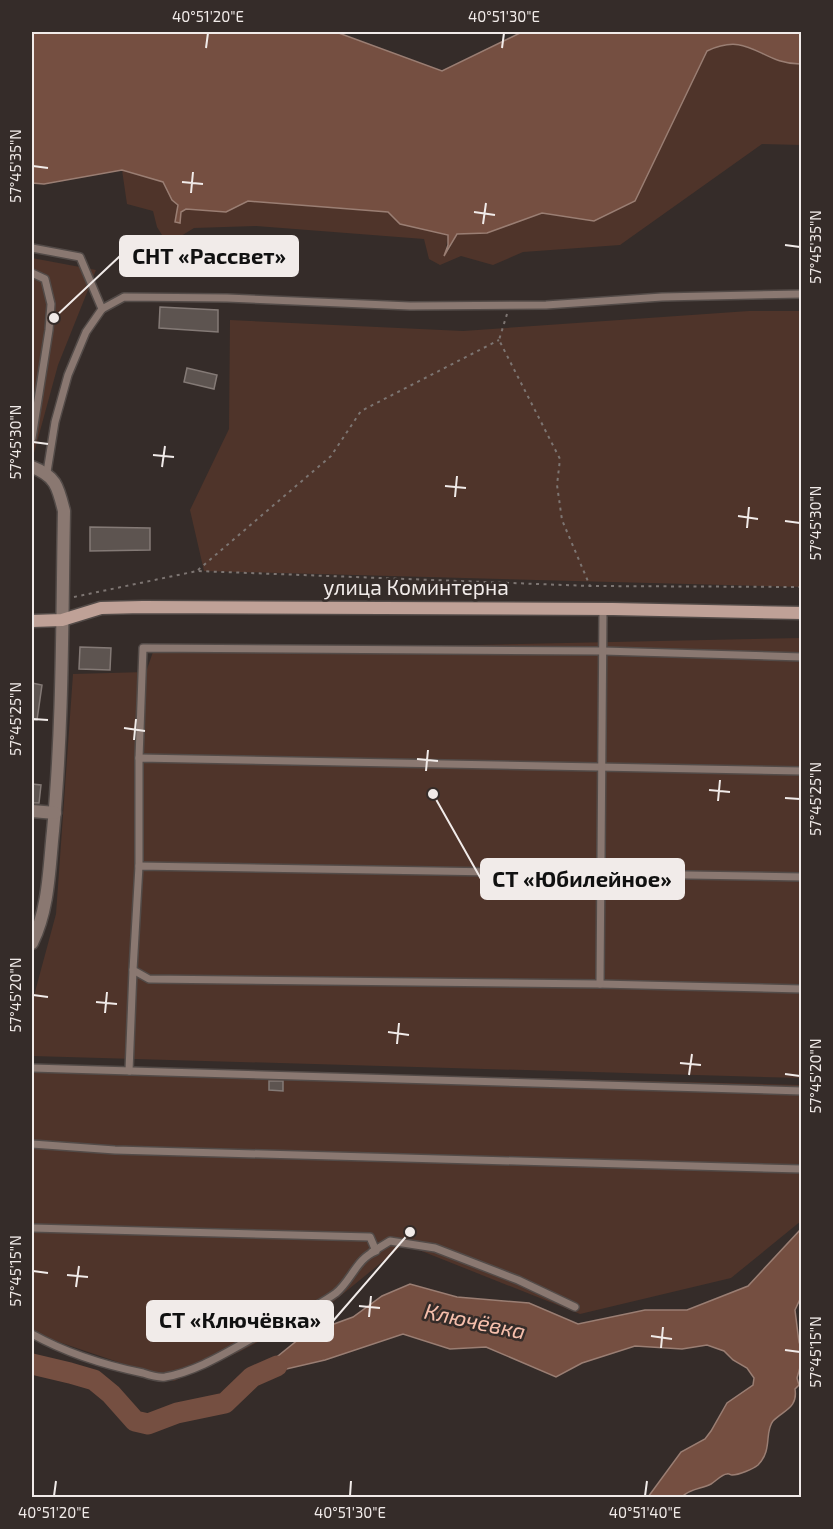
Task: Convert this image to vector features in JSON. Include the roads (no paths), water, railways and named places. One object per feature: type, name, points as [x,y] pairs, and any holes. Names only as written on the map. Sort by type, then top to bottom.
[{"type":"street","points":[[32,943],[46,900],[55,813],[60,723],[64,511],[59,490],[37,467]]},
{"type":"street","name":"улица Коминтерна","points":[[32,621],[62,620],[101,608],[143,607],[603,609],[801,613]]},
{"type":"street","points":[[32,811],[55,813]]},
{"type":"lane","points":[[32,248],[80,257],[102,309]]},
{"type":"lane","points":[[32,273],[45,279],[51,304],[32,438]]},
{"type":"lane","points":[[37,467],[55,422],[68,375],[86,332],[102,309],[124,297],[227,298],[410,306],[510,306],[662,297],[801,294]]},
{"type":"lane","points":[[600,984],[603,609]]},
{"type":"lane","points":[[129,1071],[139,866],[139,758],[143,648],[603,651],[801,657]]},
{"type":"lane","points":[[139,758],[801,771]]},
{"type":"lane","points":[[139,866],[801,877]]},
{"type":"lane","points":[[133,970],[149,980],[600,984],[801,989]]},
{"type":"lane","points":[[32,1068],[801,1091]]},
{"type":"lane","points":[[32,1144],[115,1150],[801,1169]]},
{"type":"lane","points":[[32,1228],[370,1237],[373,1251]]},
{"type":"lane","points":[[32,1334],[79,1356],[126,1370],[163,1377],[189,1370],[211,1360],[317,1305],[338,1291],[352,1271],[373,1251],[390,1241],[435,1248],[518,1280],[575,1307]]},
{"type":"water","points":[[32,32],[336,32],[442,71],[522,32],[801,32],[802,64],[788,63],[734,44],[707,51],[635,201],[594,221],[542,213],[487,233],[457,234],[444,256],[448,245],[448,235],[400,224],[388,212],[248,201],[226,212],[186,209],[181,212],[180,223],[175,222],[178,205],[172,200],[163,182],[122,170],[44,184],[32,183]]},
{"type":"water","name":"Ключёвка","points":[[801,1229],[801,1297],[795,1310],[801,1347],[801,1364],[797,1378],[799,1385],[795,1389],[792,1405],[770,1425],[767,1447],[758,1465],[738,1474],[723,1475],[711,1484],[682,1497],[648,1497],[681,1452],[705,1439],[727,1403],[753,1385],[754,1378],[747,1368],[733,1360],[724,1351],[707,1345],[682,1349],[635,1346],[582,1363],[556,1377],[486,1347],[450,1349],[403,1334],[325,1360],[252,1377],[304,1335],[353,1317],[382,1296],[410,1284],[457,1297],[529,1303],[578,1324],[645,1310],[687,1310],[748,1286]]},
{"type":"waterway","name":"Ключёвка","points":[[32,1364],[94,1380],[111,1394],[135,1421],[148,1424],[177,1413],[225,1403],[252,1377],[277,1366]]},
{"type":"place","name":"СНТ «Рассвет»","points":[[54,318]]},
{"type":"place","name":"СТ «Юбилейное»","points":[[433,794]]},
{"type":"place","name":"СТ «Ключёвка»","points":[[410,1232]]}]
